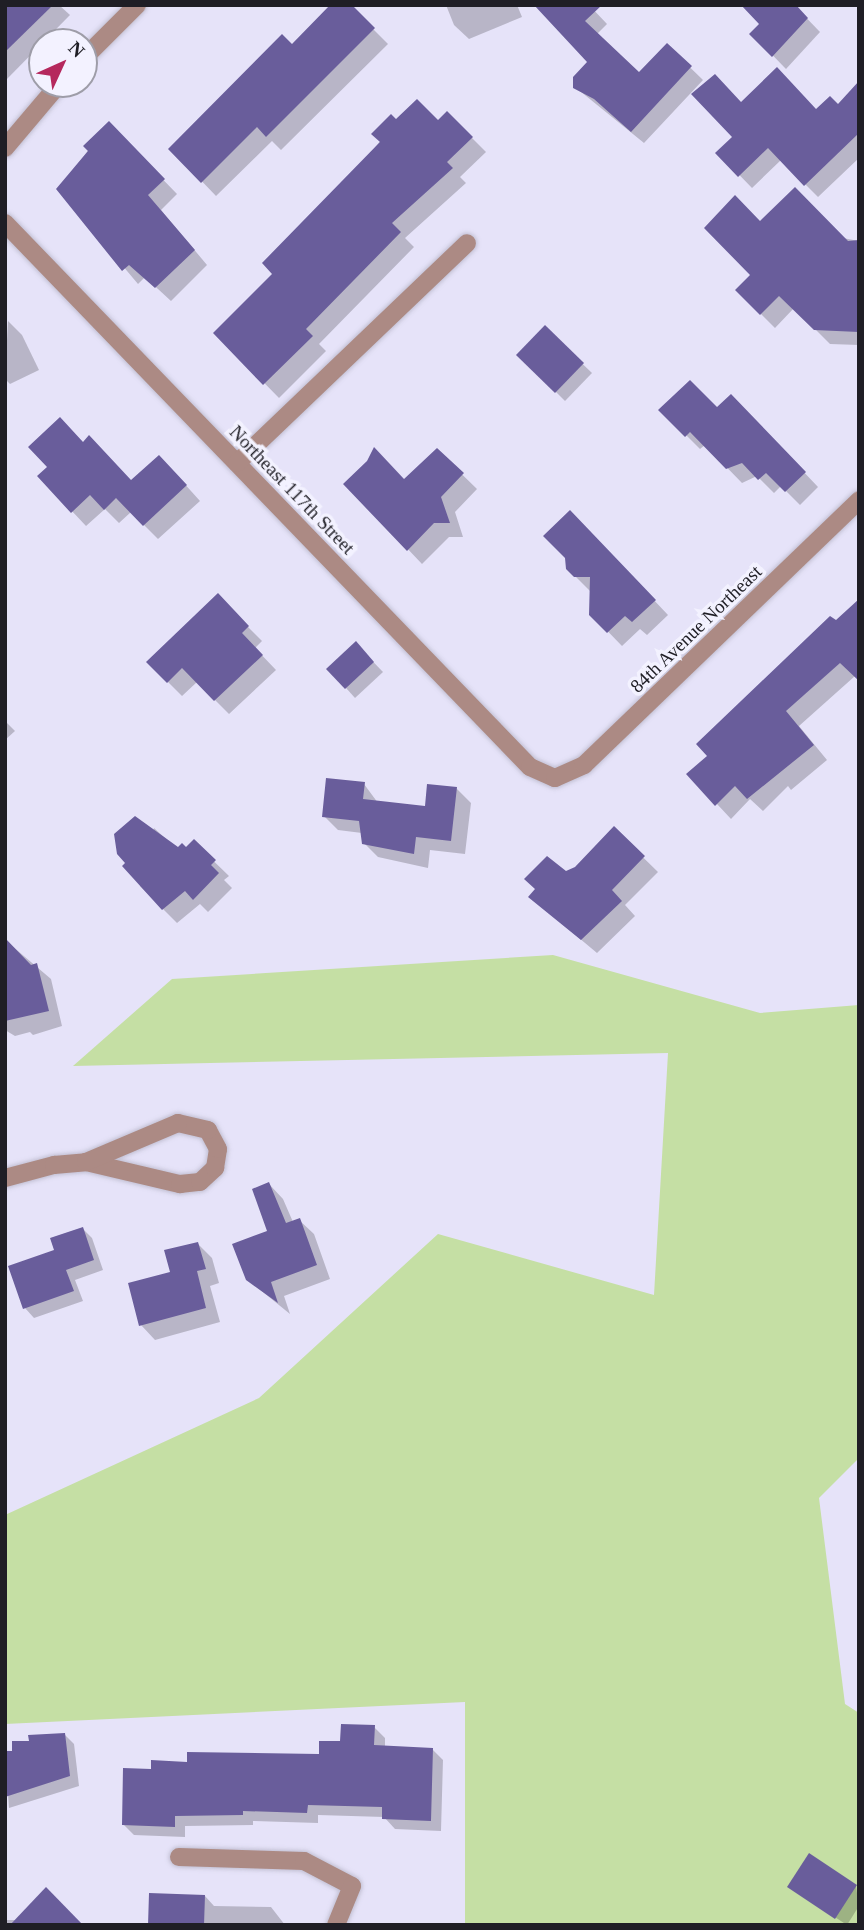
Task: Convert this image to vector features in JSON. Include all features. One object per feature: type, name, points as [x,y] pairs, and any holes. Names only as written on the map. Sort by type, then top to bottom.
[{"type":"street","points":[[98,42],[128,8]]},
{"type":"street","points":[[5,148],[47,98]]},
{"type":"street","name":"Northeast 117th Street","points":[[5,223],[530,767],[555,778]]},
{"type":"street","points":[[237,463],[467,243]]},
{"type":"street","name":"84th Avenue Northeast","points":[[555,778],[584,765],[859,500]]},
{"type":"street","points":[[5,1178],[54,1165],[86,1162],[178,1124],[208,1130],[218,1149],[215,1168],[200,1182],[180,1184],[86,1162]]},
{"type":"street","points":[[179,1857],[304,1861],[352,1886],[335,1925]]},
{"type":"green space","points":[[553,955],[760,1013],[859,1005],[859,1458],[819,1498],[845,1704],[859,1713],[859,1925],[465,1925],[465,1702],[5,1724],[5,1515],[259,1398],[438,1234],[654,1295],[668,1053],[73,1066],[172,979]]},
{"type":"building","points":[[5,5],[53,5],[28,28],[5,52]]},
{"type":"building","points":[[330,5],[352,5],[375,28],[266,137],[257,127],[201,183],[168,149],[282,34],[292,44]]},
{"type":"building","points":[[534,5],[602,5],[585,21],[639,72],[667,43],[692,66],[631,132],[594,99],[573,88],[573,77],[587,62]]},
{"type":"building","points":[[741,5],[796,5],[808,18],[772,57],[749,34],[759,24]]},
{"type":"building","points":[[777,67],[816,109],[830,96],[838,104],[859,81],[859,133],[804,186],[768,148],[738,177],[715,153],[732,137],[691,94],[715,74],[741,102]]},
{"type":"building","points":[[417,99],[438,120],[447,111],[473,137],[447,162],[453,168],[392,223],[401,232],[306,329],[313,336],[263,385],[213,333],[272,274],[262,263],[380,142],[371,134],[391,114],[396,119]]},
{"type":"building","points":[[109,121],[165,179],[148,195],[195,250],[155,288],[129,265],[122,271],[56,189],[88,151],[83,146]]},
{"type":"building","points":[[795,187],[848,241],[859,240],[859,332],[814,330],[779,296],[760,315],[735,290],[750,275],[704,228],[735,195],[760,221]]},
{"type":"building","points":[[545,325],[584,363],[555,393],[516,355]]},
{"type":"building","points":[[690,380],[717,407],[731,394],[806,472],[785,492],[766,473],[758,480],[742,463],[726,469],[690,432],[685,437],[658,410]]},
{"type":"building","points":[[60,417],[83,442],[89,435],[131,480],[159,455],[187,485],[143,526],[116,498],[104,510],[90,495],[71,513],[37,476],[47,467],[28,447]]},
{"type":"building","points":[[374,447],[404,479],[437,448],[464,473],[441,497],[450,523],[434,523],[407,551],[343,484],[367,461]]},
{"type":"building","points":[[570,510],[656,600],[632,622],[625,616],[607,633],[589,615],[590,577],[574,577],[566,569],[565,558],[543,536]]},
{"type":"building","points":[[218,593],[249,626],[242,633],[263,655],[214,701],[182,668],[167,683],[146,662]]},
{"type":"building","points":[[859,599],[859,681],[840,663],[786,711],[814,745],[747,799],[735,786],[715,806],[686,774],[707,756],[696,744],[830,616],[836,620]]},
{"type":"building","points":[[356,641],[374,662],[345,689],[326,669]]},
{"type":"building","points":[[326,778],[365,782],[363,799],[425,806],[427,784],[457,787],[451,841],[416,837],[414,854],[362,844],[359,821],[322,817]]},
{"type":"building","points":[[135,816],[178,847],[182,843],[186,847],[194,839],[216,860],[211,865],[219,873],[193,900],[185,891],[162,910],[122,866],[125,863],[117,854],[114,834]]},
{"type":"building","points":[[614,826],[645,856],[612,890],[622,901],[581,940],[528,897],[535,889],[524,879],[547,856],[566,871],[575,867]]},
{"type":"building","points":[[5,938],[31,965],[37,963],[49,1011],[5,1021]]},
{"type":"building","points":[[269,1182],[286,1223],[300,1218],[317,1265],[271,1282],[278,1303],[246,1280],[232,1244],[267,1231],[252,1189]]},
{"type":"building","points":[[83,1227],[94,1260],[66,1270],[74,1291],[23,1309],[8,1266],[54,1250],[50,1238]]},
{"type":"building","points":[[198,1242],[206,1269],[197,1271],[206,1308],[139,1326],[128,1283],[170,1272],[164,1250]]},
{"type":"building","points":[[341,1724],[375,1725],[374,1745],[433,1748],[431,1821],[382,1819],[382,1807],[308,1805],[307,1813],[243,1811],[243,1815],[175,1816],[175,1827],[122,1825],[123,1768],[151,1769],[151,1760],[187,1762],[187,1752],[319,1754],[319,1741],[340,1741]]},
{"type":"building","points":[[65,1733],[70,1776],[5,1797],[5,1751],[12,1751],[12,1741],[29,1741],[28,1735]]},
{"type":"building","points":[[809,1853],[857,1885],[835,1919],[787,1887]]},
{"type":"building","points":[[46,1887],[83,1925],[10,1925]]},
{"type":"building","points":[[149,1893],[205,1895],[204,1925],[148,1925]]}]
